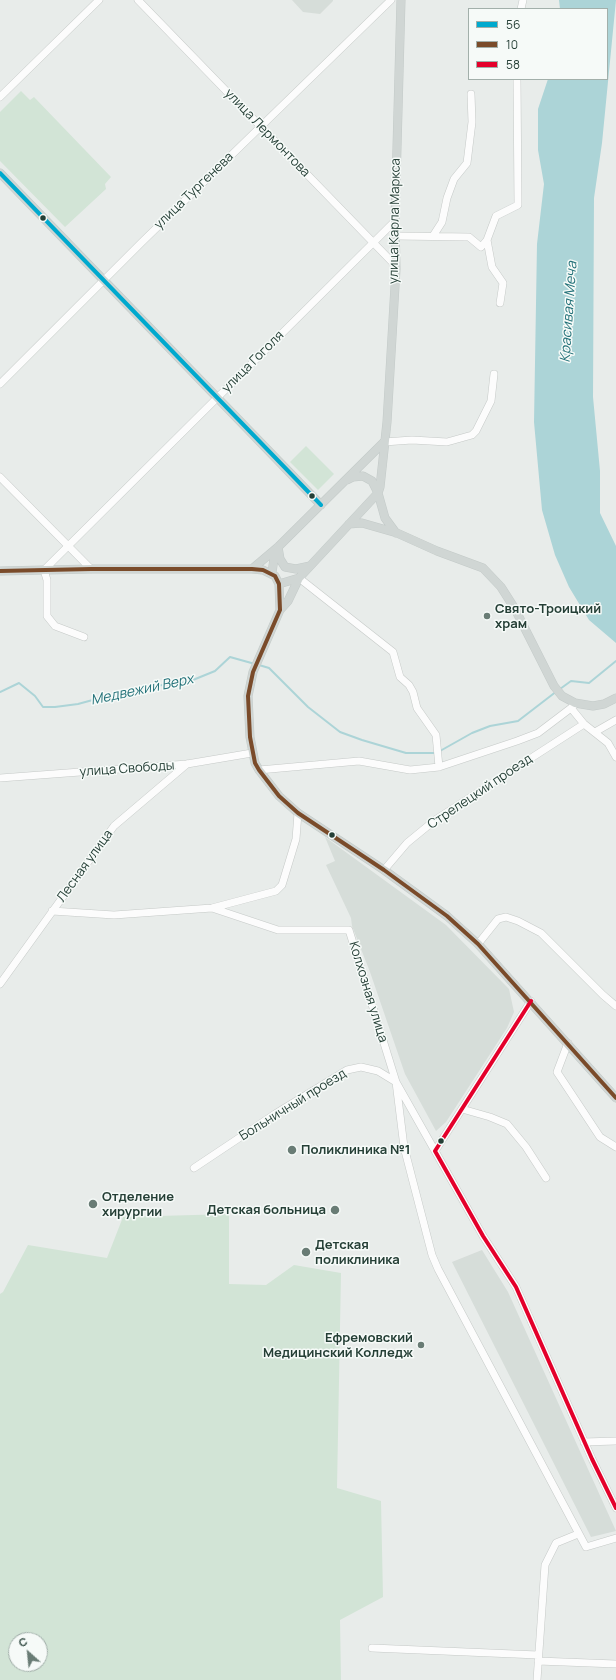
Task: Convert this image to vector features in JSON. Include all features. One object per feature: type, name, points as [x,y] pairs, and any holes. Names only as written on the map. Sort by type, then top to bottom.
[{"type":"main road","name":"улица Карла Маркса","points":[[378,492],[380,487],[384,442],[396,265],[396,236],[394,222],[401,0]]},
{"type":"main road","points":[[0,173],[321,505]]},
{"type":"main road","points":[[252,569],[278,547],[384,442]]},
{"type":"main road","points":[[345,481],[353,477],[363,476],[372,481],[378,492],[385,518],[397,533]]},
{"type":"main road","points":[[378,492],[299,578],[288,602],[280,611],[253,672],[248,696],[252,753],[255,763],[279,796],[298,813],[384,870],[448,916],[478,944],[531,1001],[616,1098]]},
{"type":"main road","points":[[349,524],[362,524],[397,533],[437,551],[483,568],[501,588],[515,609],[554,686],[562,696],[573,706],[593,706],[604,704],[616,698]]},
{"type":"main road","points":[[278,547],[280,558],[285,567],[296,569],[310,566]]},
{"type":"main road","points":[[272,574],[274,558],[278,547]]},
{"type":"main road","points":[[0,570],[263,570],[272,574],[278,580],[280,611]]},
{"type":"main road","points":[[279,584],[299,578]]},
{"type":"street","points":[[0,97],[99,0]]},
{"type":"street","name":"улица Лермонтова","points":[[138,0],[396,265]]},
{"type":"street","name":"улица Тургенева","points":[[0,384],[260,126],[391,0]]},
{"type":"street","points":[[396,236],[469,237],[481,247],[487,240],[496,216],[518,205],[517,80]]},
{"type":"street","points":[[433,236],[442,222],[447,198],[454,179],[467,163],[472,122],[471,94]]},
{"type":"street","name":"улица Гоголя","points":[[44,570],[394,222]]},
{"type":"street","points":[[487,240],[492,267],[503,283],[500,303]]},
{"type":"street","points":[[384,442],[412,440],[448,442],[472,435],[476,431],[491,401],[494,374]]},
{"type":"street","points":[[0,477],[91,569]]},
{"type":"street","points":[[44,570],[47,580],[47,616],[55,626],[84,637]]},
{"type":"street","points":[[299,578],[394,652],[400,677],[409,685],[413,692],[417,708],[436,735],[439,767]]},
{"type":"street","points":[[259,770],[359,761],[410,770],[439,767],[538,733],[573,706],[584,724],[608,743],[616,757]]},
{"type":"street","points":[[595,732],[616,720]]},
{"type":"street","name":"Стрелецкий проезд","points":[[384,870],[407,843],[435,820],[584,724]]},
{"type":"street","name":"улица Свободы","points":[[0,778],[187,764],[252,753]]},
{"type":"street","name":"Лесная улица","points":[[0,984],[114,826],[187,764]]},
{"type":"street","points":[[212,908],[276,891],[282,885],[296,839],[298,813]]},
{"type":"street","name":"Колхозная улица","points":[[52,911],[114,915],[212,908],[278,930],[349,930],[396,1082],[482,1236],[516,1287],[584,1442],[616,1508]]},
{"type":"street","points":[[478,944],[498,919],[506,918],[518,921],[541,933],[616,1006]]},
{"type":"street","points":[[0,972],[9,971]]},
{"type":"street","points":[[435,1151],[531,1001]]},
{"type":"street","points":[[568,1043],[557,1072],[600,1137],[616,1147]]},
{"type":"street","name":"Больничный проезд","points":[[194,1168],[275,1114],[347,1070],[361,1067],[378,1070],[396,1082]]},
{"type":"street","points":[[396,1082],[404,1147],[432,1255],[586,1547],[616,1538]]},
{"type":"street","points":[[462,1109],[508,1124],[526,1146],[546,1178]]},
{"type":"street","points":[[584,1442],[616,1441]]},
{"type":"street","points":[[537,1680],[545,1565],[556,1543],[578,1534]]},
{"type":"street","points":[[372,1648],[616,1664]]},
{"type":"shaded area","points":[[292,0],[333,1],[320,14],[303,12]]},
{"type":"shaded area","points":[[325,837],[446,925],[509,989],[514,1012],[507,1028],[446,1122],[436,1131],[405,1074],[370,972],[352,926],[351,918],[326,865],[335,861]]},
{"type":"shaded area","points":[[482,1250],[508,1292],[616,1531],[591,1537],[452,1262]]},
{"type":"green space","points":[[21,91],[30,100],[34,97],[111,177],[105,184],[106,189],[65,227],[0,161],[0,112]]},
{"type":"green space","points":[[306,446],[334,474],[318,490],[290,462]]},
{"type":"green space","points":[[229,1214],[229,1284],[266,1285],[294,1265],[341,1273],[337,1488],[381,1501],[383,1597],[340,1620],[341,1680],[0,1680],[0,1294],[3,1292],[28,1245],[107,1258],[123,1217]]},
{"type":"water","name":"Красивая Меча","points":[[559,0],[616,0],[602,143],[594,198],[593,397],[600,471],[600,513],[616,546],[616,643],[589,620],[569,587],[555,555],[542,510],[534,422],[537,244],[544,184],[538,150],[538,109],[548,80],[608,80],[608,8],[560,8]]},
{"type":"waterway","name":"Медвежий Верх","points":[[0,692],[19,683],[35,696],[43,707],[55,707],[78,704],[100,698],[121,696],[138,688],[188,682],[215,671],[230,657],[255,664]]},
{"type":"waterway","name":"Медвежий Верх","points":[[560,689],[571,681],[589,683],[616,661]]},
{"type":"waterway","name":"Медвежий Верх","points":[[259,665],[269,668],[308,707],[340,732],[406,753],[436,753]]},
{"type":"waterway","name":"Медвежий Верх","points":[[440,751],[472,733],[490,726],[518,721],[557,691]]},
{"type":"transit line","name":"56","points":[[0,173],[321,505]]},
{"type":"transit line","name":"10","points":[[0,571],[91,569],[252,569],[263,570],[275,576],[279,584],[280,610],[253,672],[248,696],[250,737],[255,763],[259,770],[279,796],[298,813],[384,870],[447,916],[478,944],[616,1098]]},
{"type":"transit line","name":"58","points":[[531,1001],[435,1151],[483,1236],[516,1287],[592,1459],[616,1508]]},
{"type":"place","name":"Свято-Троицкий храм","points":[[487,616]]},
{"type":"place","name":"Поликлиника №1","points":[[292,1150]]},
{"type":"place","name":"Отделение хирургии","points":[[93,1204]]},
{"type":"place","name":"Детская больница","points":[[335,1210]]},
{"type":"place","name":"Детская поликлиника","points":[[306,1252]]},
{"type":"place","name":"Ефремовский Медицинский Колледж","points":[[421,1345]]}]
